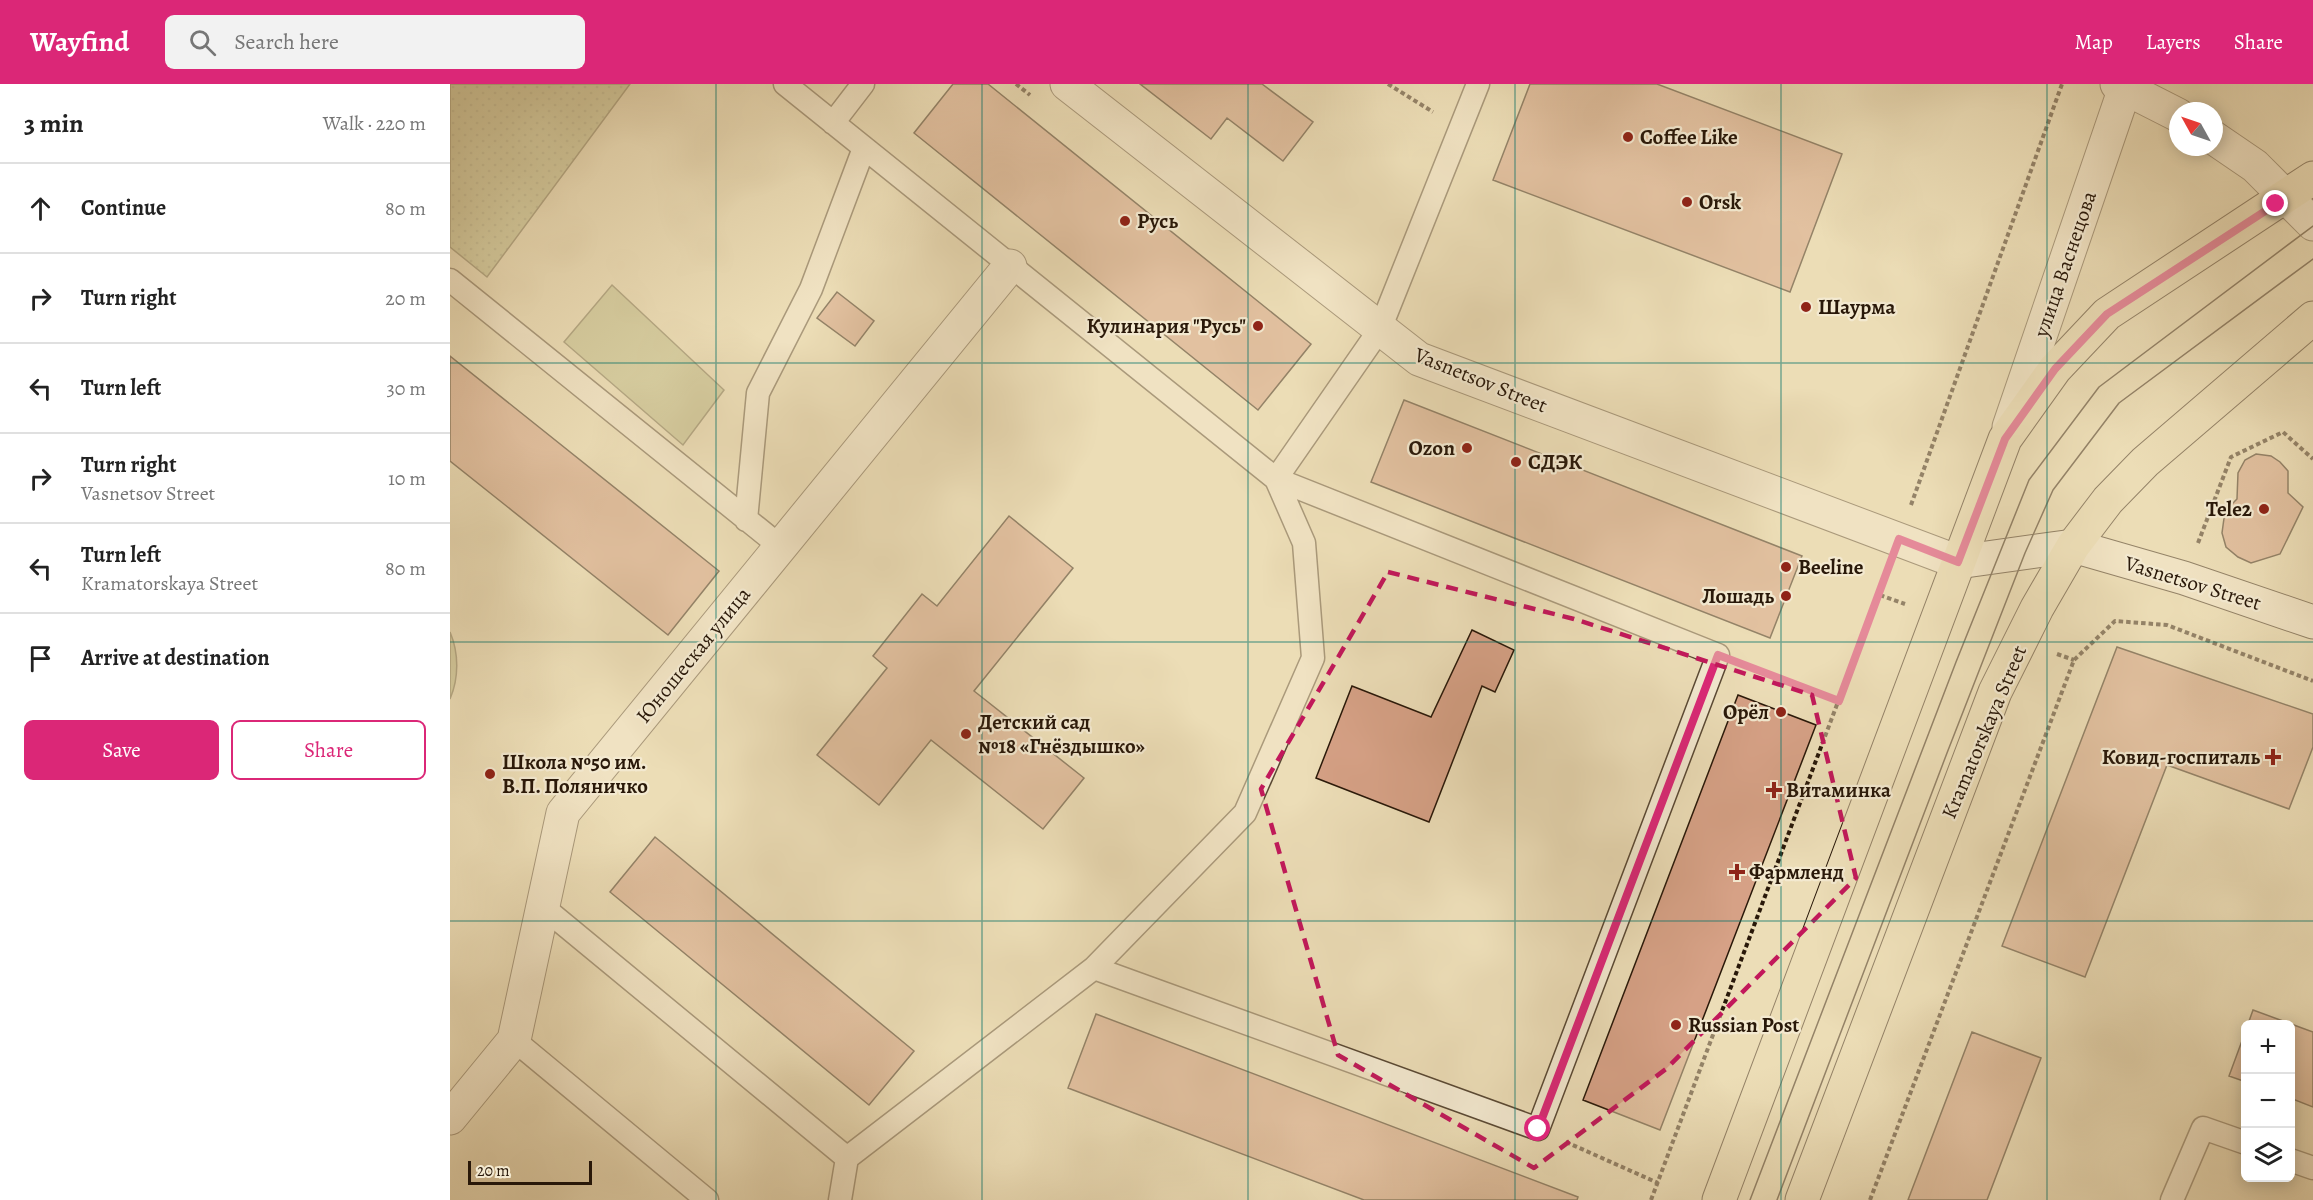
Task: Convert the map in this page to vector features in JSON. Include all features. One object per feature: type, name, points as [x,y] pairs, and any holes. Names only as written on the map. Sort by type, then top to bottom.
[{"type":"main road","points":[[1719,1200],[2005,439],[2055,369],[2107,314],[2313,178]]},
{"type":"main road","name":"Kramatorskaya Street","points":[[1802,1200],[1995,692],[2037,608],[2073,546],[2108,500],[2145,462],[2313,318]]},
{"type":"street","name":"Vasnetsov Street","points":[[1067,84],[1419,359],[1958,562]]},
{"type":"street","points":[[2121,86],[2169,110]]},
{"type":"street","name":"улица Васнецова","points":[[2005,439],[2121,86]]},
{"type":"street","points":[[2223,144],[2255,166],[2313,224]]},
{"type":"street","name":"Юношеская улица","points":[[450,1118],[514,1040],[563,813],[1010,266]]},
{"type":"street","name":"Vasnetsov Street","points":[[2073,546],[2184,578],[2313,622]]},
{"type":"street","points":[[1958,562],[2073,546]]},
{"type":"lane","points":[[785,84],[1276,479],[1718,655],[1538,1129],[1094,968]]},
{"type":"lane","points":[[833,123],[863,84]]},
{"type":"lane","points":[[1276,479],[1380,329],[1478,84]]},
{"type":"lane","points":[[746,520],[758,393],[811,289],[864,148]]},
{"type":"lane","points":[[450,280],[781,547]]},
{"type":"lane","points":[[840,1200],[847,1158],[1094,968],[1245,813],[1313,658],[1304,543],[1276,479]]},
{"type":"lane","points":[[543,907],[847,1158]]},
{"type":"lane","points":[[514,1040],[707,1200]]},
{"type":"lane","points":[[2172,1200],[2203,1128],[2241,1141]]},
{"type":"lane","points":[[2295,1162],[2313,1168]]},
{"type":"path","points":[[1388,84],[1460,129]]},
{"type":"path","points":[[1651,1200],[1899,539],[2062,84]]},
{"type":"path","points":[[2167,625],[2230,457],[2283,432],[2313,459]]},
{"type":"path","points":[[1870,1200],[2074,660],[2115,621],[2167,625],[2313,681]]},
{"type":"path","points":[[1718,655],[1839,701]]},
{"type":"path","points":[[1538,1129],[1658,1183]]},
{"type":"highlighted area","points":[[1388,572],[1574,619],[1812,695],[1856,878],[1666,1069],[1534,1168],[1338,1055],[1261,789]]},
{"type":"green space","points":[[450,84],[630,84],[487,277],[450,247]]},
{"type":"green space","points":[[612,285],[724,390],[683,445],[564,342]]},
{"type":"green space","points":[[450,632],[457,666],[450,699]]},
{"type":"building","points":[[953,84],[988,84],[1311,344],[1258,410],[914,133]]},
{"type":"building","points":[[1140,84],[1262,84],[1313,122],[1283,161],[1227,118],[1211,139]]},
{"type":"building","name":"Orsk","points":[[1530,84],[1657,84],[1842,154],[1790,292],[1493,180]]},
{"type":"building","points":[[837,292],[874,321],[855,346],[817,318]]},
{"type":"building","points":[[450,356],[719,571],[668,635],[450,461]]},
{"type":"building","points":[[1404,400],[1802,556],[1770,638],[1371,482]]},
{"type":"building","name":"Tele2","points":[[2256,454],[2271,456],[2288,471],[2288,493],[2303,507],[2280,554],[2251,563],[2238,557],[2226,547],[2222,533],[2225,511],[2237,499],[2238,473],[2245,460]]},
{"type":"building","points":[[1009,516],[1073,568],[974,691],[1084,778],[1043,829],[931,740],[879,805],[817,755],[887,668],[873,656],[922,594],[937,606]]},
{"type":"building","points":[[1472,630],[1514,650],[1495,692],[1482,686],[1429,822],[1316,778],[1352,686],[1431,717]]},
{"type":"building","points":[[2117,647],[2313,714],[2313,747],[2289,809],[2167,765],[2085,977],[2002,946]]},
{"type":"building","points":[[1738,695],[1816,725],[1660,1130],[1583,1100]]},
{"type":"building","points":[[655,837],[914,1051],[869,1105],[610,892]]},
{"type":"building","points":[[2253,1010],[2280,1020],[2249,1020]]},
{"type":"building","points":[[1096,1014],[1578,1197],[1577,1200],[1364,1200],[1068,1088]]},
{"type":"building","points":[[2295,1025],[2313,1032],[2313,1107],[2295,1100]]},
{"type":"building","points":[[1972,1032],[2041,1058],[1987,1200],[1908,1200]]},
{"type":"building","points":[[2241,1044],[2241,1080],[2229,1076]]},
{"type":"tram line","points":[[1750,1200],[1956,662],[2029,480],[2099,387],[2313,226]]},
{"type":"tram line","points":[[1777,1200],[1947,753],[2025,553],[2053,490],[2119,403],[2313,259]]},
{"type":"place","name":"Coffee Like","points":[[1628,137]]},
{"type":"place","name":"Orsk","points":[[1687,202]]},
{"type":"place","name":"Русь","points":[[1125,221]]},
{"type":"place","name":"Шаурма","points":[[1806,307]]},
{"type":"place","name":"Кулинария \"Русь\"","points":[[1258,326]]},
{"type":"place","name":"Ozon","points":[[1467,448]]},
{"type":"place","name":"СДЭК","points":[[1516,462]]},
{"type":"place","name":"Tele2","points":[[2264,509]]},
{"type":"place","name":"Beeline","points":[[1786,567]]},
{"type":"place","name":"Лошадь","points":[[1786,596]]},
{"type":"place","name":"Орёл","points":[[1781,712]]},
{"type":"place","name":"Детский сад №18 «Гнёздышко»","points":[[966,734]]},
{"type":"place","name":"Ковид-госпиталь","points":[[2273,757]]},
{"type":"place","name":"Школа №50 им. В.П. Поляничко","points":[[490,774]]},
{"type":"place","name":"Витаминка","points":[[1774,790]]},
{"type":"place","name":"Фармленд","points":[[1737,872]]},
{"type":"place","name":"Russian Post","points":[[1676,1025]]},
{"type":"route","points":[[1538,1129],[1718,655],[1839,701],[1899,539],[1958,562],[2005,439],[2055,369],[2107,314],[2276,204]]}]
